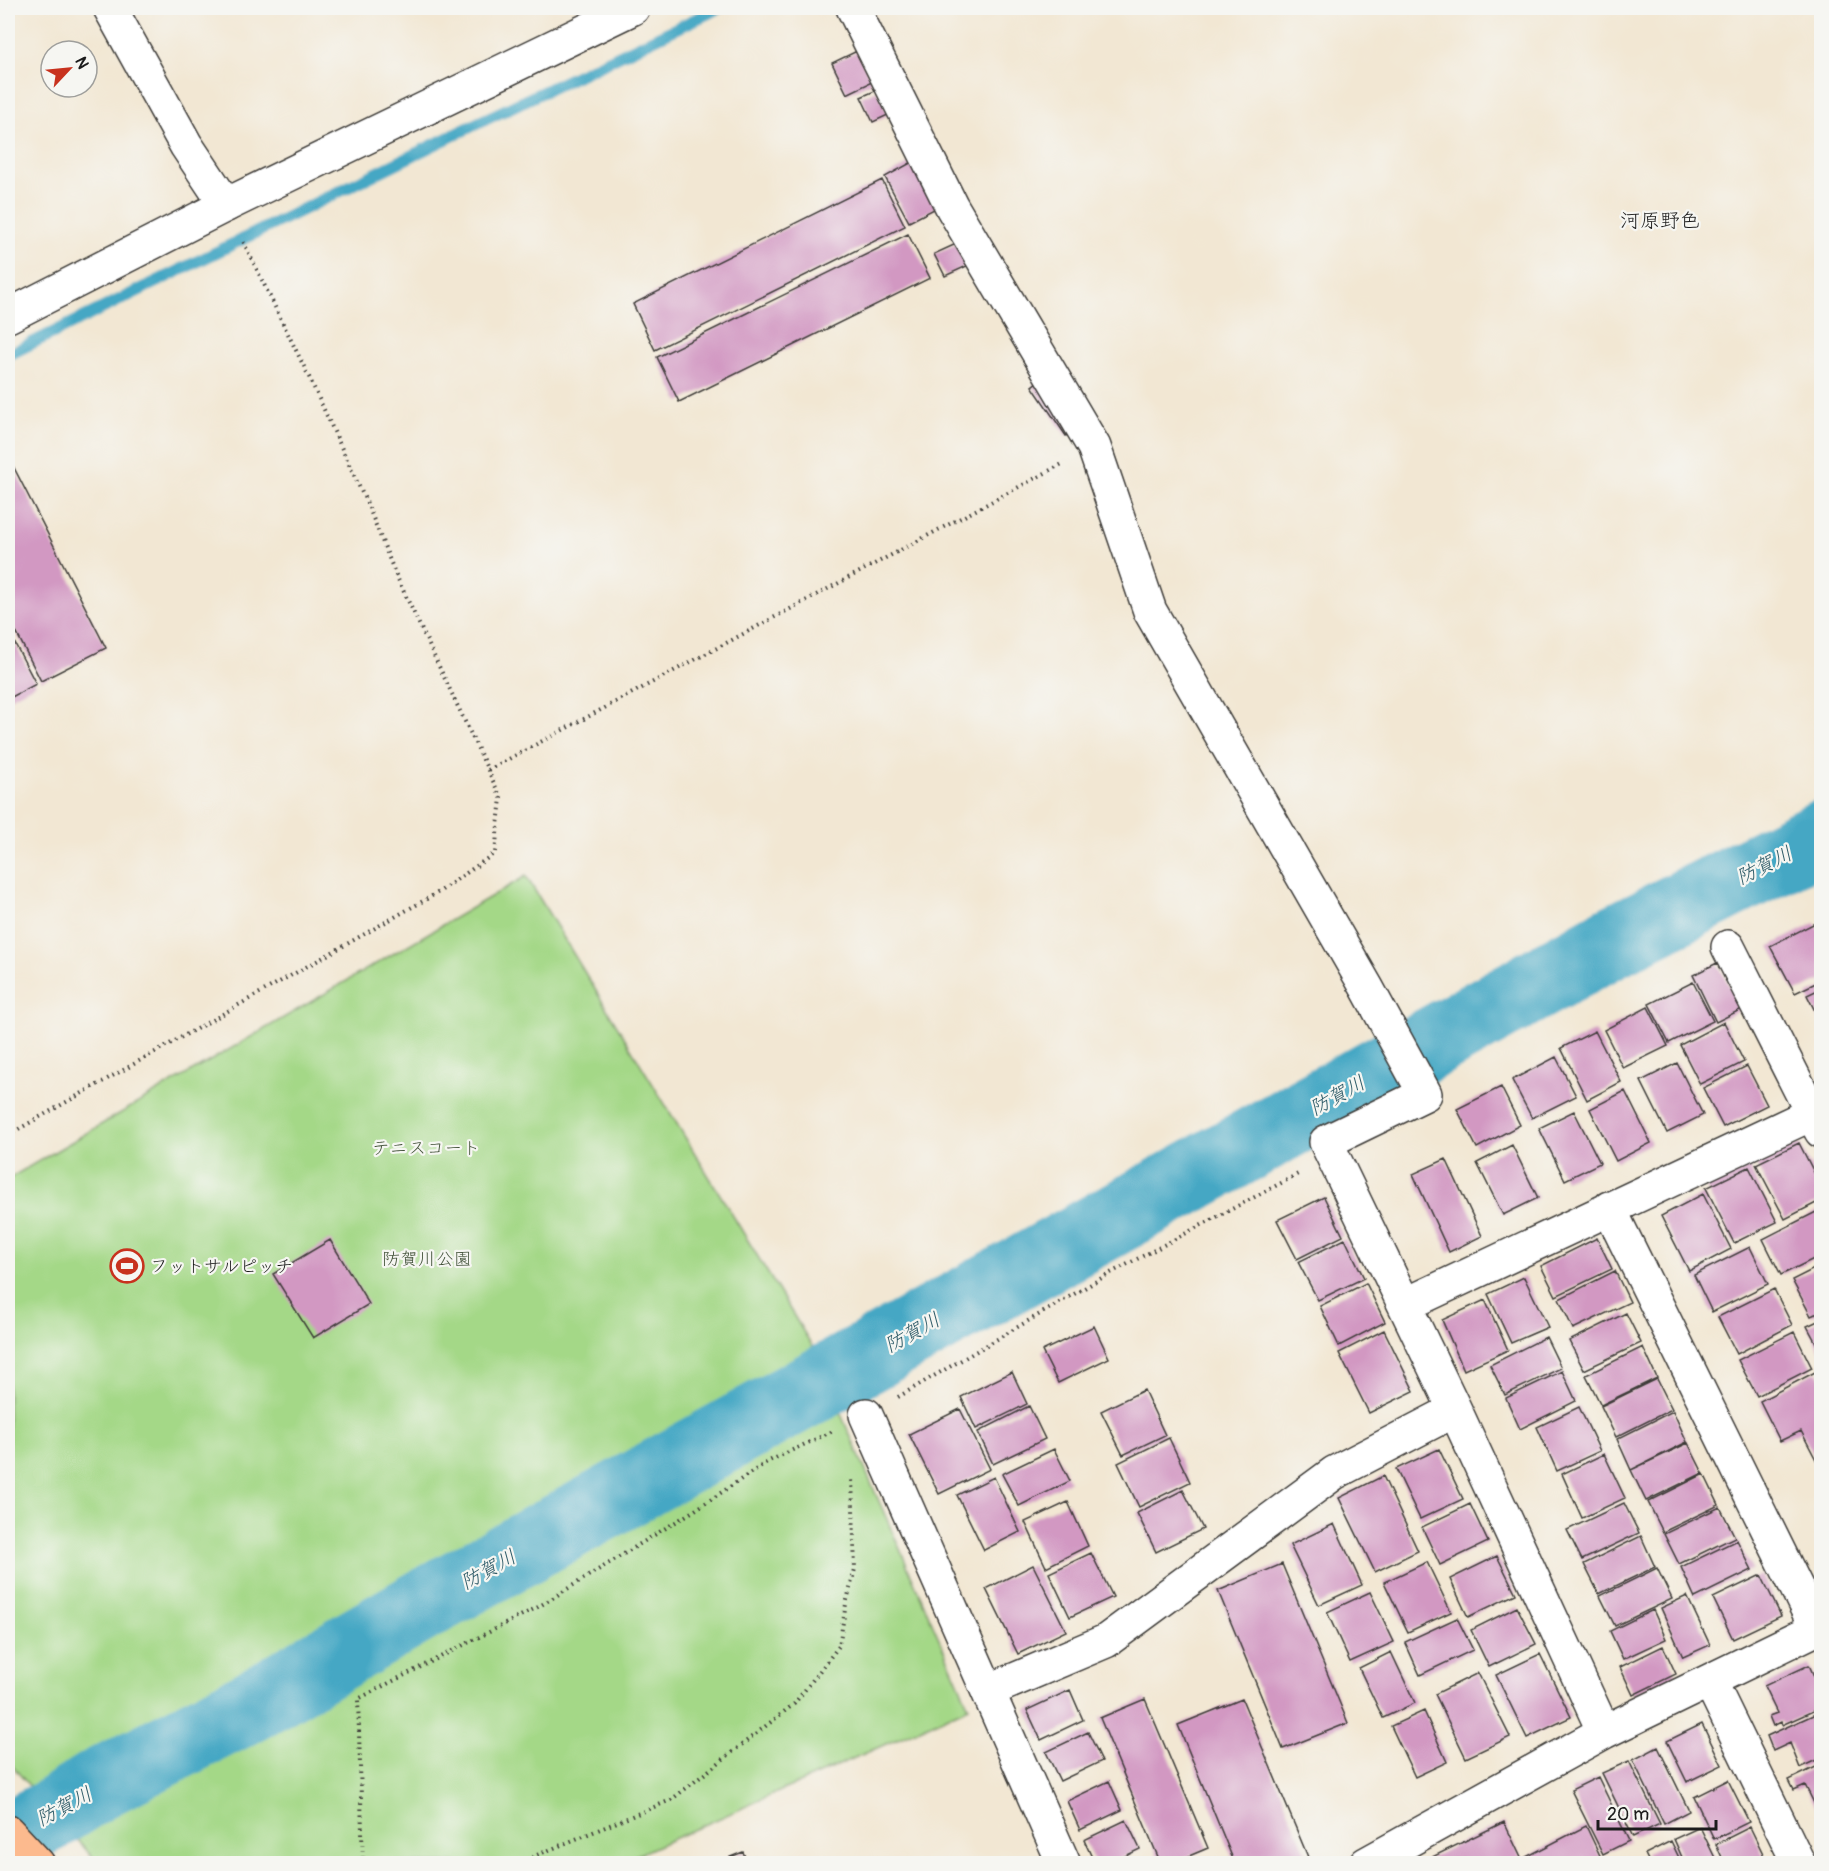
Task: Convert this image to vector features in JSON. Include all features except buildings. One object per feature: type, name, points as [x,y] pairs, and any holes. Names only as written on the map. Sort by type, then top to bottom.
[{"type":"highway","points":[[8,1832],[38,1863]]},
{"type":"street","points":[[110,8],[186,144],[226,205]]},
{"type":"street","points":[[8,316],[226,205],[633,8]]},
{"type":"street","points":[[853,8],[952,207],[1094,447],[1150,611],[1367,988],[1425,1094],[1326,1142],[1455,1410],[1604,1732]]},
{"type":"street","points":[[1405,1305],[1609,1208],[1818,1118],[1728,947]]},
{"type":"street","points":[[1366,1863],[1604,1732],[1819,1628],[1609,1208]]},
{"type":"street","points":[[988,1691],[1106,1641],[1334,1473],[1455,1410]]},
{"type":"street","points":[[867,1415],[1064,1863]]},
{"type":"street","points":[[1710,1681],[1799,1863]]},
{"type":"path","points":[[8,1136],[440,892],[495,853],[501,798],[395,573],[369,508],[310,379],[226,205]]},
{"type":"path","points":[[488,770],[1094,447]]},
{"type":"path","points":[[363,1863],[358,1699],[538,1606],[695,1510],[767,1462],[867,1415],[1105,1276],[1333,1156]]},
{"type":"path","points":[[515,1863],[671,1800],[794,1704],[839,1646],[855,1569],[852,1476]]},
{"type":"green space","name":"防賀川公園","points":[[526,876],[822,1362],[38,1796],[8,1761],[8,1179]]},
{"type":"green space","points":[[833,1396],[969,1707],[619,1863],[97,1863],[63,1822]]},
{"type":"waterway","points":[[8,355],[482,121],[719,8]]},
{"type":"waterway","name":"防賀川","points":[[8,1837],[51,1815],[101,1783],[251,1706],[425,1604],[1614,941],[1822,836]]},
{"type":"place","name":"フットサルピッチ","points":[[127,1266]]},
{"type":"district","name":"河原野色","points":[[1660,220]]},
{"type":"park label","name":"テニスコート","points":[[426,1148]]}]
